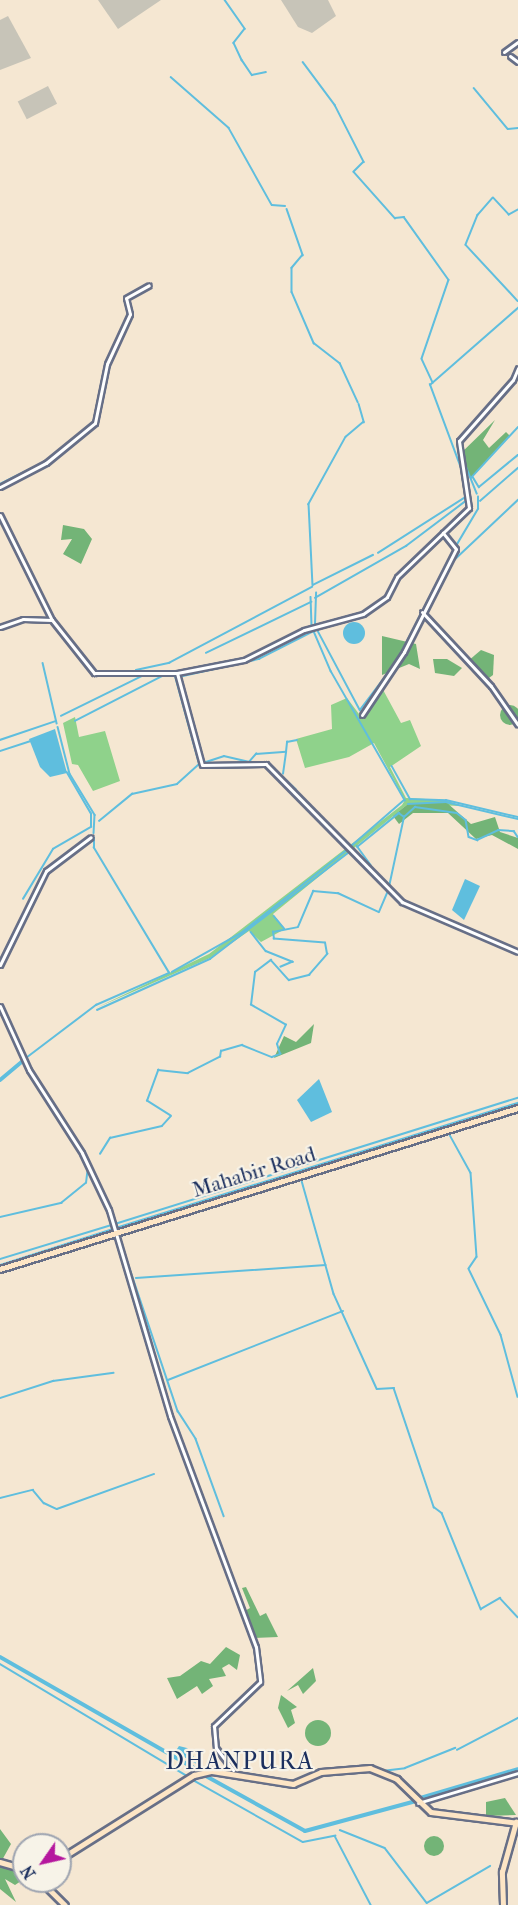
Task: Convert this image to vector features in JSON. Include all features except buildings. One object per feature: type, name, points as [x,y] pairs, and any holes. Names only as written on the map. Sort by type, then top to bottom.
[{"type":"street","points":[[504,52],[518,42]]},
{"type":"street","points":[[510,56],[518,62]]},
{"type":"street","points":[[0,487],[46,464],[95,423],[107,364],[130,314],[126,298],[149,285]]},
{"type":"street","points":[[0,515],[52,620],[94,673],[177,673],[250,657],[304,630],[363,614],[387,597],[397,577],[471,503],[459,441],[513,380],[518,368]]},
{"type":"street","points":[[362,715],[404,652],[422,612],[456,549],[443,533]]},
{"type":"street","points":[[422,612],[491,686],[518,725]]},
{"type":"street","points":[[0,627],[18,619],[52,620]]},
{"type":"street","points":[[177,673],[202,765],[266,764],[402,902],[518,952]]},
{"type":"street","points":[[0,965],[46,871],[91,837]]},
{"type":"street","points":[[0,1006],[51,1111],[85,1158],[114,1233],[170,1416],[258,1656],[256,1689],[214,1726],[216,1748],[233,1770]]},
{"type":"street","name":"Mahabir Road","points":[[0,1269],[518,1108]]},
{"type":"street","points":[[72,1851],[189,1778],[233,1770],[293,1784],[321,1772],[370,1768],[397,1779],[418,1803],[431,1812],[517,1823],[502,1872],[503,1905]]},
{"type":"street","points":[[418,1803],[518,1773]]},
{"type":"street","points":[[53,1893],[65,1905]]},
{"type":"shaded area","points":[[98,0],[161,0],[118,29]]},
{"type":"shaded area","points":[[281,0],[328,0],[336,16],[312,33],[298,27]]},
{"type":"shaded area","points":[[8,16],[31,58],[0,70],[0,20]]},
{"type":"shaded area","points":[[48,86],[57,104],[27,119],[18,101]]},
{"type":"green space","points":[[495,420],[483,440],[489,448],[506,432],[510,436],[471,478],[458,456]]},
{"type":"green space","points":[[63,525],[84,529],[92,539],[81,564],[63,554],[72,539],[61,540]]},
{"type":"green space","points":[[382,636],[416,644],[420,669],[409,664],[382,675]]},
{"type":"green space","points":[[481,650],[494,655],[493,675],[485,681],[468,661]]},
{"type":"green space","points":[[433,659],[447,659],[462,668],[454,676],[435,673]]},
{"type":"green space","points":[[381,686],[401,723],[410,720],[421,746],[390,767],[406,798],[446,800],[461,806],[408,804],[273,914],[285,929],[261,942],[249,931],[210,958],[96,1008],[209,954],[402,805],[405,800],[374,743],[349,757],[305,768],[296,739],[332,729],[331,705],[347,698],[362,718]]},
{"type":"green space","points":[[510,705],[517,708],[520,715],[517,722],[510,725],[503,722],[500,715],[503,708]]},
{"type":"green space","points":[[75,717],[79,737],[105,731],[120,781],[93,791],[78,765],[72,764],[63,723]]},
{"type":"green space","points":[[446,802],[471,824],[495,817],[500,832],[518,838],[518,849],[492,835],[476,839],[448,813],[413,813],[399,824],[393,816],[408,804]]},
{"type":"green space","points":[[314,1024],[311,1043],[274,1058],[284,1036],[296,1042]]},
{"type":"green space","points":[[246,1587],[260,1616],[266,1613],[278,1637],[252,1638],[241,1613],[250,1608],[242,1588]]},
{"type":"green space","points":[[226,1647],[240,1655],[237,1670],[229,1664],[222,1668],[226,1676],[209,1679],[213,1686],[202,1694],[197,1686],[177,1699],[167,1678],[180,1676],[201,1661],[210,1664]]},
{"type":"green space","points":[[313,1668],[316,1681],[303,1694],[298,1685],[287,1691]]},
{"type":"green space","points":[[281,1695],[297,1707],[291,1710],[295,1723],[288,1728],[278,1708]]},
{"type":"green space","points":[[318,1720],[327,1724],[331,1733],[327,1742],[318,1746],[309,1742],[305,1733],[309,1724]]},
{"type":"green space","points":[[505,1798],[516,1815],[486,1816],[486,1802]]},
{"type":"green space","points":[[0,1829],[11,1844],[1,1862],[12,1866],[12,1883],[5,1879],[16,1902],[0,1889]]},
{"type":"green space","points":[[434,1836],[441,1839],[444,1846],[441,1853],[434,1856],[427,1853],[424,1846],[427,1839]]},
{"type":"water","points":[[354,622],[362,625],[365,633],[362,641],[354,644],[346,641],[343,633],[346,625]]},
{"type":"water","points":[[55,729],[67,773],[50,777],[40,767],[29,739]]},
{"type":"water","points":[[465,879],[480,886],[464,920],[452,910]]},
{"type":"water","points":[[319,1079],[332,1112],[311,1122],[297,1100]]},
{"type":"water","points":[[179,1746],[187,1748],[202,1767],[175,1752]]},
{"type":"waterway","points":[[225,0],[245,29],[234,43],[242,60],[252,75],[266,72]]},
{"type":"waterway","points":[[303,62],[335,105],[364,162],[354,172],[395,218],[404,217],[449,280],[422,359],[433,383]]},
{"type":"waterway","points":[[171,77],[229,128],[272,205],[285,206]]},
{"type":"waterway","points":[[474,88],[508,129],[518,128]]},
{"type":"waterway","points":[[518,210],[509,215],[493,198],[478,215],[466,245],[518,301]]},
{"type":"waterway","points":[[287,209],[303,255],[292,268],[292,292],[314,343],[340,363],[358,402]]},
{"type":"waterway","points":[[462,471],[430,385],[518,308]]},
{"type":"waterway","points":[[359,404],[364,422],[346,437],[309,504],[313,585],[373,555]]},
{"type":"waterway","points":[[471,478],[518,427]]},
{"type":"waterway","points":[[473,477],[479,487],[518,455]]},
{"type":"waterway","points":[[464,461],[477,493]]},
{"type":"waterway","points":[[0,484],[44,462]]},
{"type":"waterway","points":[[480,501],[518,468]]},
{"type":"waterway","points":[[378,553],[467,496]]},
{"type":"waterway","points":[[456,546],[478,509],[478,497]]},
{"type":"waterway","points":[[315,598],[406,546],[467,500]]},
{"type":"waterway","points":[[450,564],[518,500]]},
{"type":"waterway","points":[[400,655],[454,549]]},
{"type":"waterway","points":[[136,670],[169,663],[312,587]]},
{"type":"waterway","points":[[315,624],[316,593]]},
{"type":"waterway","points":[[311,597],[312,626]]},
{"type":"waterway","points":[[206,653],[311,602]]},
{"type":"waterway","points":[[313,629],[331,671],[405,800],[352,846]]},
{"type":"waterway","points":[[317,629],[360,710],[391,669]]},
{"type":"waterway","points":[[183,676],[259,659],[314,631]]},
{"type":"waterway","points":[[43,663],[57,723]]},
{"type":"waterway","points":[[61,716],[144,675]]},
{"type":"waterway","points":[[99,821],[132,794],[177,784],[199,764],[175,676],[147,675]]},
{"type":"waterway","points":[[75,721],[162,676]]},
{"type":"waterway","points":[[181,682],[203,763],[224,756],[249,762],[256,754],[286,752],[287,742],[297,740]]},
{"type":"waterway","points":[[0,740],[56,721]]},
{"type":"waterway","points":[[58,727],[70,774],[95,815],[94,833]]},
{"type":"waterway","points":[[0,751],[30,741]]},
{"type":"waterway","points":[[283,774],[286,752]]},
{"type":"waterway","points":[[250,762],[268,763],[296,789]]},
{"type":"waterway","points":[[392,766],[410,799],[446,800],[518,817]]},
{"type":"waterway","points":[[23,899],[53,849],[91,827],[91,814],[67,773]]},
{"type":"waterway","points":[[408,804],[446,802],[518,819]]},
{"type":"waterway","points":[[389,887],[404,817],[415,807],[457,813],[466,820],[469,837],[477,840],[498,830],[514,831],[518,837]]},
{"type":"waterway","points":[[371,866],[357,847],[399,813],[403,816]]},
{"type":"waterway","points":[[26,1058],[96,1005],[169,973],[94,848],[94,838]]},
{"type":"waterway","points":[[172,972],[241,933],[348,849]]},
{"type":"waterway","points":[[97,1010],[210,959],[351,851]]},
{"type":"waterway","points":[[100,1154],[110,1138],[162,1126],[171,1116],[147,1101],[158,1070],[188,1073],[220,1057],[221,1051],[242,1045],[272,1057],[280,1054],[277,1044],[286,1025],[251,1005],[255,972],[271,960],[289,980],[309,975],[327,954],[325,943],[274,939],[273,932],[298,927],[313,891],[338,893],[379,912],[387,893]]},
{"type":"waterway","points":[[274,916],[284,928]]},
{"type":"waterway","points":[[251,932],[266,951],[293,962],[281,967]]},
{"type":"waterway","points":[[0,1080],[23,1061]]},
{"type":"waterway","points":[[115,1224],[518,1098]]},
{"type":"waterway","points":[[116,1229],[518,1104]]},
{"type":"waterway","points":[[116,1236],[518,1112]]},
{"type":"waterway","points":[[450,1135],[471,1173],[477,1257],[469,1269],[501,1335],[518,1397]]},
{"type":"waterway","points":[[0,1217],[61,1203],[86,1183],[88,1167]]},
{"type":"waterway","points":[[302,1181],[334,1294],[377,1389],[394,1388],[434,1507],[442,1513],[481,1609],[500,1598],[518,1617]]},
{"type":"waterway","points":[[0,1259],[112,1225]]},
{"type":"waterway","points":[[0,1266],[113,1230]]},
{"type":"waterway","points":[[119,1236],[178,1411],[196,1439],[224,1516]]},
{"type":"waterway","points":[[0,1273],[114,1237]]},
{"type":"waterway","points":[[136,1278],[326,1265]]},
{"type":"waterway","points":[[168,1380],[343,1311]]},
{"type":"waterway","points":[[0,1398],[53,1381],[113,1373]]},
{"type":"waterway","points":[[0,1498],[33,1490],[44,1503],[57,1509],[154,1474]]},
{"type":"waterway","points":[[0,1657],[199,1771]]},
{"type":"waterway","points":[[0,1664],[187,1776]]},
{"type":"waterway","points":[[457,1750],[518,1718]]},
{"type":"waterway","points":[[382,1771],[405,1768],[455,1748]]},
{"type":"waterway","points":[[417,1799],[518,1769]]},
{"type":"waterway","points":[[204,1775],[305,1831],[416,1801]]},
{"type":"waterway","points":[[193,1780],[303,1842],[335,1836],[371,1905]]},
{"type":"waterway","points":[[340,1830],[385,1848],[427,1903],[490,1866]]},
{"type":"district","name":"DHANPURA","points":[[240,1762]]}]
